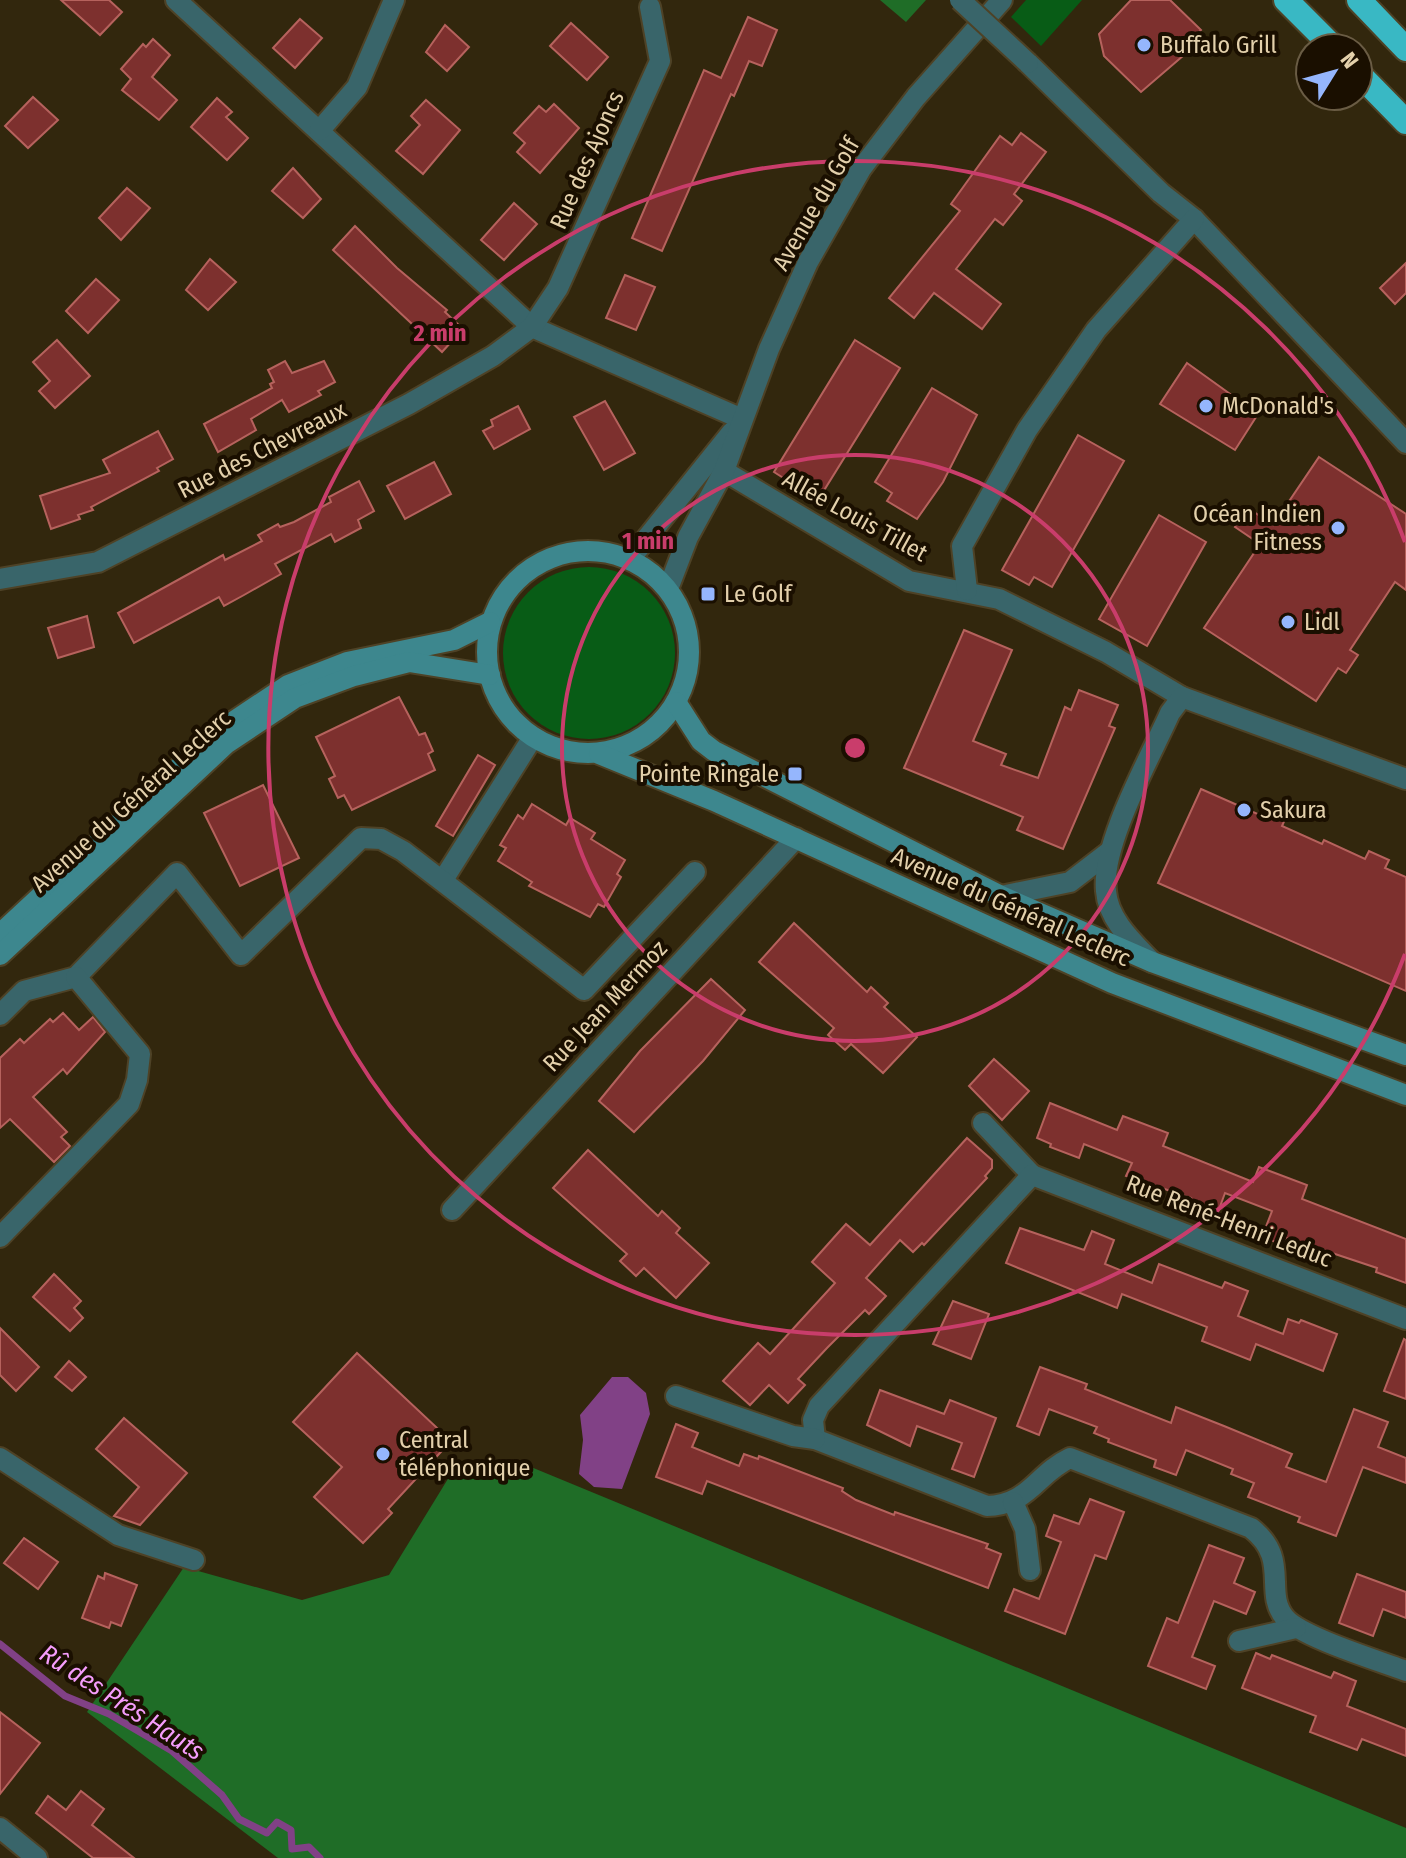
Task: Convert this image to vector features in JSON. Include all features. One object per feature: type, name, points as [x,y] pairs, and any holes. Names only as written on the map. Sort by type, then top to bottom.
[{"type":"highway","points":[[1286,0],[1318,32]]},
{"type":"highway","points":[[1359,0],[1406,49]]},
{"type":"highway","points":[[1374,89],[1406,122]]},
{"type":"main road","points":[[597,550],[630,559],[651,572],[668,589],[687,625],[689,666],[676,702],[657,726],[634,743],[599,754],[571,752],[533,737],[511,717],[490,675],[487,651],[490,622],[510,587],[534,565],[564,553],[597,550]]},
{"type":"main road","name":"Avenue du Général Leclerc","points":[[0,934],[216,733],[288,685],[347,662],[454,640],[490,622]]},
{"type":"main road","name":"Avenue du Général Leclerc","points":[[0,955],[214,754],[295,698],[354,676],[409,662],[490,675]]},
{"type":"main road","name":"Avenue du Général Leclerc","points":[[676,702],[701,741],[714,751],[1001,896],[1152,962],[1406,1055]]},
{"type":"main road","name":"Avenue du Général Leclerc","points":[[599,754],[796,838],[1112,983],[1406,1095]]},
{"type":"street","points":[[176,0],[532,327],[742,419]]},
{"type":"street","points":[[320,130],[357,87],[394,0]]},
{"type":"street","points":[[960,0],[1161,193],[1194,219],[1406,443]]},
{"type":"street","name":"Avenue du Golf","points":[[742,419],[808,262],[861,169],[916,97],[1002,0]]},
{"type":"street","name":"Rue des Ajoncs","points":[[532,327],[558,288],[660,61],[650,7]]},
{"type":"street","points":[[967,590],[962,546],[1027,430],[1096,330],[1194,219]]},
{"type":"street","name":"Rue des Chevreaux","points":[[0,579],[98,562],[409,404],[493,356],[532,327]]},
{"type":"street","points":[[668,589],[688,537],[724,471],[742,419]]},
{"type":"street","points":[[630,559],[742,419]]},
{"type":"street","name":"Allée Louis Tillet","points":[[724,471],[909,581],[967,590],[999,599],[1066,632],[1182,697],[1406,779]]},
{"type":"street","points":[[1152,962],[1120,928],[1105,893],[1109,852],[1170,713],[1182,697]]},
{"type":"street","points":[[443,880],[533,737]]},
{"type":"street","points":[[0,1015],[24,991],[76,977],[177,873],[241,955],[361,838],[381,839],[443,880],[584,990],[695,872]]},
{"type":"street","name":"Rue Jean Mermoz","points":[[452,1210],[796,838]]},
{"type":"street","points":[[1001,896],[1070,882],[1109,852]]},
{"type":"street","points":[[0,1237],[129,1104],[137,1080],[140,1054],[76,977]]},
{"type":"street","name":"Rue René-Henri Leduc","points":[[983,1123],[1032,1175],[1406,1319]]},
{"type":"street","points":[[815,1439],[813,1420],[819,1406],[1032,1175]]},
{"type":"street","points":[[676,1396],[793,1436],[815,1439],[987,1506],[1013,1502],[1057,1464],[1070,1458],[1251,1528],[1272,1550],[1281,1610],[1296,1628],[1406,1671]]},
{"type":"street","points":[[0,1458],[118,1535],[194,1560]]},
{"type":"street","points":[[1013,1502],[1025,1529],[1030,1570]]},
{"type":"street","points":[[1239,1641],[1296,1628]]},
{"type":"street","points":[[0,1828],[37,1858]]},
{"type":"green space","points":[[880,0],[926,0],[906,22]]},
{"type":"green space","points":[[1026,0],[1082,0],[1041,46],[1011,17]]},
{"type":"green space","points":[[589,567],[622,574],[650,592],[668,620],[675,653],[668,686],[650,714],[622,732],[589,739],[556,732],[528,714],[510,686],[503,653],[510,620],[528,592],[556,574]]},
{"type":"green space","points":[[514,1460],[1406,1828],[1406,1858],[278,1858],[87,1712],[184,1567],[302,1600],[389,1575],[454,1469]]},
{"type":"shaded area","points":[[612,1377],[628,1377],[646,1393],[650,1414],[622,1489],[594,1487],[579,1474],[583,1440],[580,1415]]},
{"type":"building","points":[[61,0],[109,0],[122,12],[100,35]]},
{"type":"building","name":"Buffalo Grill","points":[[1131,0],[1170,0],[1201,30],[1184,47],[1184,55],[1141,92],[1104,56],[1099,34]]},
{"type":"building","points":[[748,17],[777,30],[762,66],[749,61],[734,96],[731,94],[662,251],[632,238],[704,70],[721,78]]},
{"type":"building","points":[[300,19],[322,38],[295,68],[273,48]]},
{"type":"building","points":[[571,23],[608,57],[587,80],[550,46]]},
{"type":"building","points":[[445,25],[469,47],[447,71],[426,52]]},
{"type":"building","points":[[153,39],[170,55],[152,77],[177,100],[159,120],[122,90],[131,79],[121,69],[143,44],[146,47]]},
{"type":"building","points":[[33,97],[58,120],[28,148],[5,126]]},
{"type":"building","points":[[217,98],[232,112],[226,117],[248,138],[227,160],[191,127]]},
{"type":"building","points":[[426,100],[460,130],[423,174],[396,151],[420,125],[411,116]]},
{"type":"building","points":[[554,104],[579,128],[540,173],[517,152],[525,143],[514,133],[539,106],[546,112]]},
{"type":"building","points":[[1021,133],[1046,152],[1014,194],[1022,201],[1003,225],[995,219],[956,269],[1001,304],[982,329],[934,293],[914,318],[889,298],[960,211],[951,204],[1000,136],[1012,145]]},
{"type":"building","points":[[293,168],[321,199],[303,218],[272,191]]},
{"type":"building","points":[[127,188],[150,208],[121,240],[99,218]]},
{"type":"building","points":[[514,203],[537,224],[504,260],[481,240]]},
{"type":"building","points":[[355,226],[397,268],[447,310],[445,312],[463,329],[442,352],[333,250]]},
{"type":"building","points":[[210,259],[236,282],[208,310],[186,290]]},
{"type":"building","points":[[1406,263],[1406,293],[1395,304],[1380,288]]},
{"type":"building","points":[[625,275],[655,287],[636,330],[606,318]]},
{"type":"building","points":[[96,279],[119,300],[88,333],[66,311]]},
{"type":"building","points":[[57,340],[90,376],[55,408],[39,391],[50,381],[33,362]]},
{"type":"building","points":[[855,340],[900,368],[818,500],[774,472]]},
{"type":"building","points":[[285,361],[292,373],[324,361],[335,382],[318,391],[321,395],[289,412],[282,400],[251,419],[256,430],[218,452],[204,424],[272,388],[270,384],[274,382],[268,370]]},
{"type":"building","name":"McDonald's","points":[[1187,363],[1258,414],[1235,450],[1160,404]]},
{"type":"building","points":[[932,388],[977,415],[943,482],[917,519],[887,501],[892,493],[875,482]]},
{"type":"building","points":[[605,401],[635,453],[604,470],[574,417]]},
{"type":"building","points":[[518,406],[530,429],[494,449],[483,431],[493,426],[491,420]]},
{"type":"building","points":[[158,431],[173,459],[157,468],[159,471],[91,507],[93,510],[78,515],[80,519],[51,529],[40,496],[110,473],[103,460]]},
{"type":"building","points":[[1078,435],[1124,461],[1052,587],[1034,577],[1029,585],[1002,570]]},
{"type":"building","points":[[1319,457],[1406,514],[1406,590],[1395,582],[1350,650],[1358,655],[1346,673],[1338,668],[1316,701],[1204,628],[1260,544],[1235,527],[1248,508],[1273,525]]},
{"type":"building","points":[[434,462],[451,494],[405,519],[387,486]]},
{"type":"building","points":[[359,481],[374,511],[358,520],[361,528],[335,542],[331,534],[275,564],[281,574],[244,595],[224,606],[219,597],[134,643],[118,613],[223,555],[225,560],[262,541],[258,535],[278,524],[280,527],[294,522],[331,502],[329,497]]},
{"type":"building","points":[[1159,515],[1206,542],[1147,646],[1099,619]]},
{"type":"building","points":[[87,616],[94,647],[58,658],[48,628]]},
{"type":"building","points":[[964,630],[1012,650],[973,741],[1006,754],[1001,765],[1038,778],[1065,707],[1071,710],[1079,690],[1118,705],[1109,726],[1115,728],[1063,849],[1017,830],[1023,817],[904,768]]},
{"type":"building","points":[[399,697],[419,735],[425,733],[433,751],[428,754],[435,770],[352,810],[344,795],[338,798],[329,779],[335,776],[316,737]]},
{"type":"building","points":[[478,755],[495,765],[453,836],[436,826]]},
{"type":"building","points":[[263,785],[299,858],[240,886],[204,813]]},
{"type":"building","points":[[1201,789],[1262,816],[1266,808],[1286,817],[1282,826],[1322,844],[1324,840],[1365,859],[1369,851],[1389,860],[1385,868],[1406,877],[1406,991],[1158,883]]},
{"type":"building","points":[[532,804],[566,825],[570,818],[595,833],[591,839],[625,860],[617,874],[621,877],[604,907],[598,904],[590,917],[529,886],[532,882],[498,861],[506,848],[500,845],[518,815],[523,819]]},
{"type":"building","points":[[794,923],[867,992],[871,987],[888,1003],[884,1007],[917,1037],[883,1073],[851,1044],[845,1050],[828,1035],[834,1028],[759,962]]},
{"type":"building","points":[[711,979],[745,1010],[703,1061],[634,1132],[599,1101],[640,1051]]},
{"type":"building","points":[[63,1013],[79,1030],[93,1017],[105,1032],[67,1074],[63,1069],[33,1097],[67,1132],[61,1137],[70,1146],[54,1162],[10,1119],[0,1128],[0,1058],[20,1039],[24,1043],[50,1019],[53,1022]]},
{"type":"building","points":[[994,1059],[1029,1091],[1002,1120],[969,1086]]},
{"type":"building","points":[[1050,1103],[1117,1130],[1123,1116],[1168,1133],[1163,1146],[1253,1182],[1259,1167],[1307,1185],[1302,1199],[1406,1239],[1406,1283],[1376,1272],[1377,1268],[1287,1238],[1284,1245],[1262,1237],[1272,1211],[1225,1193],[1218,1212],[1190,1201],[1191,1198],[1126,1176],[1132,1163],[1084,1144],[1079,1158],[1050,1147],[1051,1144],[1037,1138]]},
{"type":"building","points":[[967,1138],[992,1160],[992,1168],[985,1176],[987,1178],[924,1245],[922,1243],[913,1252],[900,1240],[866,1278],[886,1296],[869,1314],[865,1310],[798,1379],[805,1385],[788,1403],[769,1385],[750,1405],[723,1381],[758,1343],[770,1354],[835,1283],[812,1262],[846,1224],[870,1245]]},
{"type":"building","points":[[588,1150],[658,1216],[662,1211],[680,1228],[676,1233],[709,1263],[676,1298],[644,1268],[636,1276],[620,1261],[627,1254],[553,1188]]},
{"type":"building","points":[[1020,1228],[1084,1250],[1092,1231],[1114,1240],[1105,1264],[1152,1283],[1159,1264],[1222,1288],[1225,1282],[1248,1291],[1238,1316],[1283,1334],[1288,1319],[1299,1323],[1301,1320],[1337,1334],[1323,1371],[1256,1344],[1250,1360],[1202,1341],[1207,1327],[1122,1294],[1117,1308],[1006,1263]]},
{"type":"building","points":[[54,1274],[81,1301],[74,1308],[83,1318],[70,1331],[33,1297]]},
{"type":"building","points":[[953,1301],[989,1314],[971,1359],[933,1344]]},
{"type":"building","points":[[0,1328],[39,1367],[16,1391],[0,1375]]},
{"type":"building","points":[[1406,1340],[1406,1399],[1384,1391]]},
{"type":"building","name":"Central téléphonique","points":[[357,1353],[451,1441],[388,1509],[392,1513],[363,1543],[314,1497],[342,1467],[293,1422]]},
{"type":"building","points":[[69,1361],[86,1377],[72,1391],[55,1377]]},
{"type":"building","points":[[1040,1367],[1087,1384],[1085,1389],[1171,1423],[1176,1407],[1224,1426],[1292,1454],[1286,1467],[1326,1482],[1354,1409],[1388,1422],[1378,1447],[1406,1458],[1406,1483],[1363,1467],[1336,1536],[1298,1522],[1300,1517],[1248,1497],[1254,1483],[1231,1474],[1233,1469],[1186,1450],[1176,1475],[1154,1467],[1156,1460],[1108,1442],[1109,1439],[1094,1433],[1097,1427],[1049,1409],[1039,1435],[1017,1426]]},
{"type":"building","points":[[880,1390],[944,1414],[950,1400],[996,1418],[974,1477],[952,1469],[962,1443],[917,1426],[910,1446],[867,1425]]},
{"type":"building","points":[[124,1418],[187,1473],[140,1525],[114,1516],[139,1487],[96,1449]]},
{"type":"building","points":[[676,1424],[698,1433],[692,1447],[739,1466],[744,1454],[758,1459],[759,1456],[843,1488],[842,1491],[856,1500],[894,1515],[895,1512],[988,1544],[986,1548],[1001,1554],[988,1588],[707,1481],[702,1494],[656,1477]]},
{"type":"building","points":[[1090,1499],[1124,1512],[1106,1559],[1095,1555],[1065,1634],[1005,1611],[1014,1589],[1039,1599],[1061,1542],[1046,1536],[1054,1515],[1079,1524]]},
{"type":"building","points":[[24,1538],[58,1562],[38,1589],[4,1563]]},
{"type":"building","points":[[1209,1545],[1244,1558],[1234,1583],[1255,1592],[1246,1614],[1214,1601],[1192,1657],[1215,1666],[1206,1689],[1148,1666],[1167,1618],[1178,1623]]},
{"type":"building","points":[[105,1573],[137,1585],[121,1626],[111,1622],[109,1628],[82,1618],[98,1576],[104,1579]]},
{"type":"building","points":[[1357,1574],[1406,1592],[1406,1618],[1383,1609],[1373,1636],[1339,1623]]},
{"type":"building","points":[[1256,1653],[1270,1659],[1272,1655],[1331,1678],[1334,1672],[1356,1681],[1347,1706],[1406,1729],[1406,1756],[1362,1739],[1357,1750],[1310,1732],[1316,1716],[1242,1688]]},
{"type":"building","points":[[0,1712],[40,1743],[0,1794]]},
{"type":"building","points":[[81,1791],[104,1809],[92,1825],[134,1858],[93,1858],[36,1813],[48,1796],[66,1810]]},
{"type":"waterway","name":"Rû des Prés Hauts","points":[[0,1644],[65,1696],[109,1714],[172,1751],[222,1795],[239,1819],[267,1833],[277,1822],[291,1830],[292,1849],[309,1847],[320,1858]]},
{"type":"place","name":"Buffalo Grill","points":[[1144,45]]},
{"type":"place","name":"McDonald's","points":[[1206,406]]},
{"type":"place","name":"Océan Indien Fitness","points":[[1338,528]]},
{"type":"place","name":"Le Golf","points":[[708,594]]},
{"type":"place","name":"Lidl","points":[[1288,622]]},
{"type":"place","name":"Pointe Ringale","points":[[795,774]]},
{"type":"place","name":"Sakura","points":[[1244,810]]},
{"type":"place","name":"Central téléphonique","points":[[383,1454]]}]
